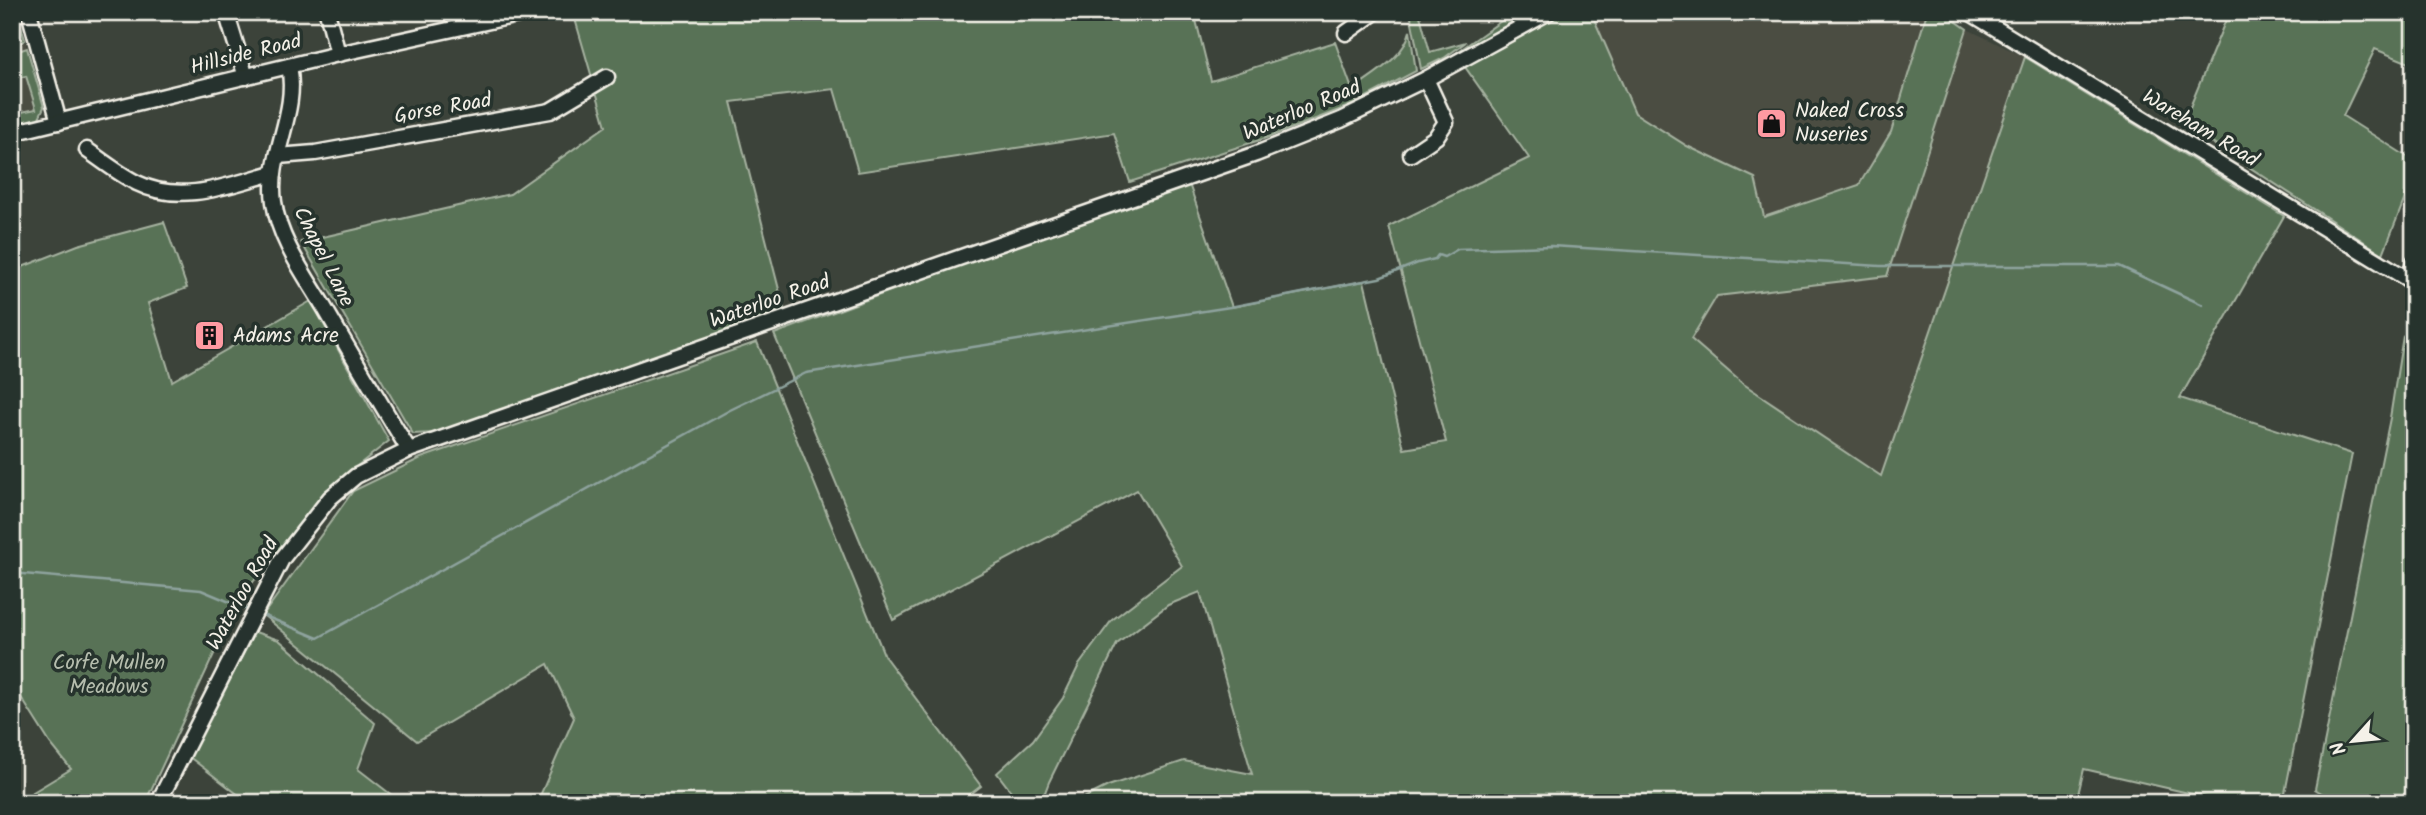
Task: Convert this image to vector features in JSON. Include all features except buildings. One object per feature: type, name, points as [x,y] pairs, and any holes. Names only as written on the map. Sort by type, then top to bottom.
[{"type":"street","points":[[29,12],[59,122]]},
{"type":"street","points":[[226,12],[246,77]]},
{"type":"street","points":[[327,12],[338,54]]},
{"type":"street","name":"Hillside Road","points":[[12,133],[338,54],[531,12]]},
{"type":"street","points":[[1346,33],[1375,12]]},
{"type":"street","points":[[1516,12],[1523,26]]},
{"type":"street","name":"Waterloo Road","points":[[158,803],[282,559],[330,498],[356,476],[408,450],[1256,154],[1341,120],[1426,79],[1549,12]]},
{"type":"street","name":"Wareham Road","points":[[1969,12],[2412,282]]},
{"type":"street","name":"Chapel Lane","points":[[289,66],[293,84],[291,107],[273,173],[273,201],[279,226],[299,266],[408,450]]},
{"type":"street","name":"Gorse Road","points":[[278,156],[315,153],[550,111],[607,76]]},
{"type":"street","points":[[1411,154],[1436,137],[1446,122],[1426,79]]},
{"type":"street","points":[[88,150],[139,184],[161,191],[209,191],[273,173]]},
{"type":"street","points":[[2412,282],[2414,262]]},
{"type":"shaded area","points":[[12,12],[17,12],[44,107],[42,113],[12,126]]},
{"type":"shaded area","name":"Naked Cross Nuseries","points":[[1591,12],[1927,12],[1891,132],[1859,185],[1764,217],[1687,146],[1635,113]]},
{"type":"shaded area","points":[[1967,29],[2025,57],[1882,476],[1742,383],[1691,340],[1717,296],[1886,276]]},
{"type":"green space","points":[[12,12],[17,12],[25,40],[12,48]]},
{"type":"green space","points":[[573,12],[1194,12],[1211,81],[1335,42],[1357,103],[1269,137],[1130,182],[1114,133],[858,172],[834,89],[731,102],[784,309],[434,433],[413,434],[301,242],[510,194],[606,126]]},
{"type":"green space","points":[[1410,12],[1419,12],[1430,52],[1466,42],[1444,58],[1421,69]]},
{"type":"green space","points":[[1558,12],[1591,12],[1635,113],[1687,146],[1755,178],[1764,217],[1859,185],[1891,132],[1927,12],[1943,12],[1967,29],[1887,276],[1717,296],[1691,339],[1742,383],[1881,476],[2025,57],[2284,216],[2180,398],[2352,454],[2283,803],[2232,803],[2084,769],[2076,803],[1074,803],[1108,786],[1184,761],[1252,774],[1200,592],[1168,605],[1117,644],[1041,803],[1020,803],[997,773],[1033,740],[1063,698],[1079,665],[1112,620],[1182,566],[1137,490],[893,620],[774,334],[1188,181],[1232,307],[1364,281],[1404,449],[1446,442],[1389,226],[1529,158],[1463,64]]},
{"type":"green space","points":[[2229,12],[2414,12],[2414,65],[2375,49],[2343,116],[2414,161],[2414,175],[2383,254],[2183,124]]},
{"type":"green space","points":[[1511,14],[1511,25],[1446,60]]},
{"type":"green space","points":[[1410,31],[1416,71],[1361,100],[1356,87],[1396,56]]},
{"type":"green space","points":[[27,48],[44,107],[38,120],[12,126],[12,114],[36,109],[26,76],[12,79],[12,53]]},
{"type":"green space","name":"Corfe Mullen Meadows","points":[[164,222],[187,288],[148,303],[172,381],[311,301],[389,441],[324,492],[239,600],[145,803],[15,803],[71,769],[50,743],[12,683],[12,271],[78,245]]},
{"type":"green space","points":[[2403,336],[2414,343],[2414,803],[2338,803],[2315,789],[2390,418]]},
{"type":"green space","points":[[757,342],[885,657],[981,786],[959,803],[540,803],[539,798],[574,718],[548,664],[417,741],[263,615],[353,491],[421,458]]},
{"type":"green space","points":[[255,632],[279,640],[375,723],[358,769],[402,803],[249,803],[188,756]]},
{"type":"waterway","points":[[260,614],[318,638],[730,410],[806,373],[1230,307],[1379,278],[1435,259],[1438,255],[1444,257],[1458,249],[1551,246],[1880,266],[2119,266],[2203,305]]},
{"type":"waterway","points":[[12,573],[201,590],[249,610]]},
{"type":"place","name":"Naked Cross Nuseries","points":[[1772,123]]},
{"type":"place","name":"Adams Acre","points":[[210,336]]}]
